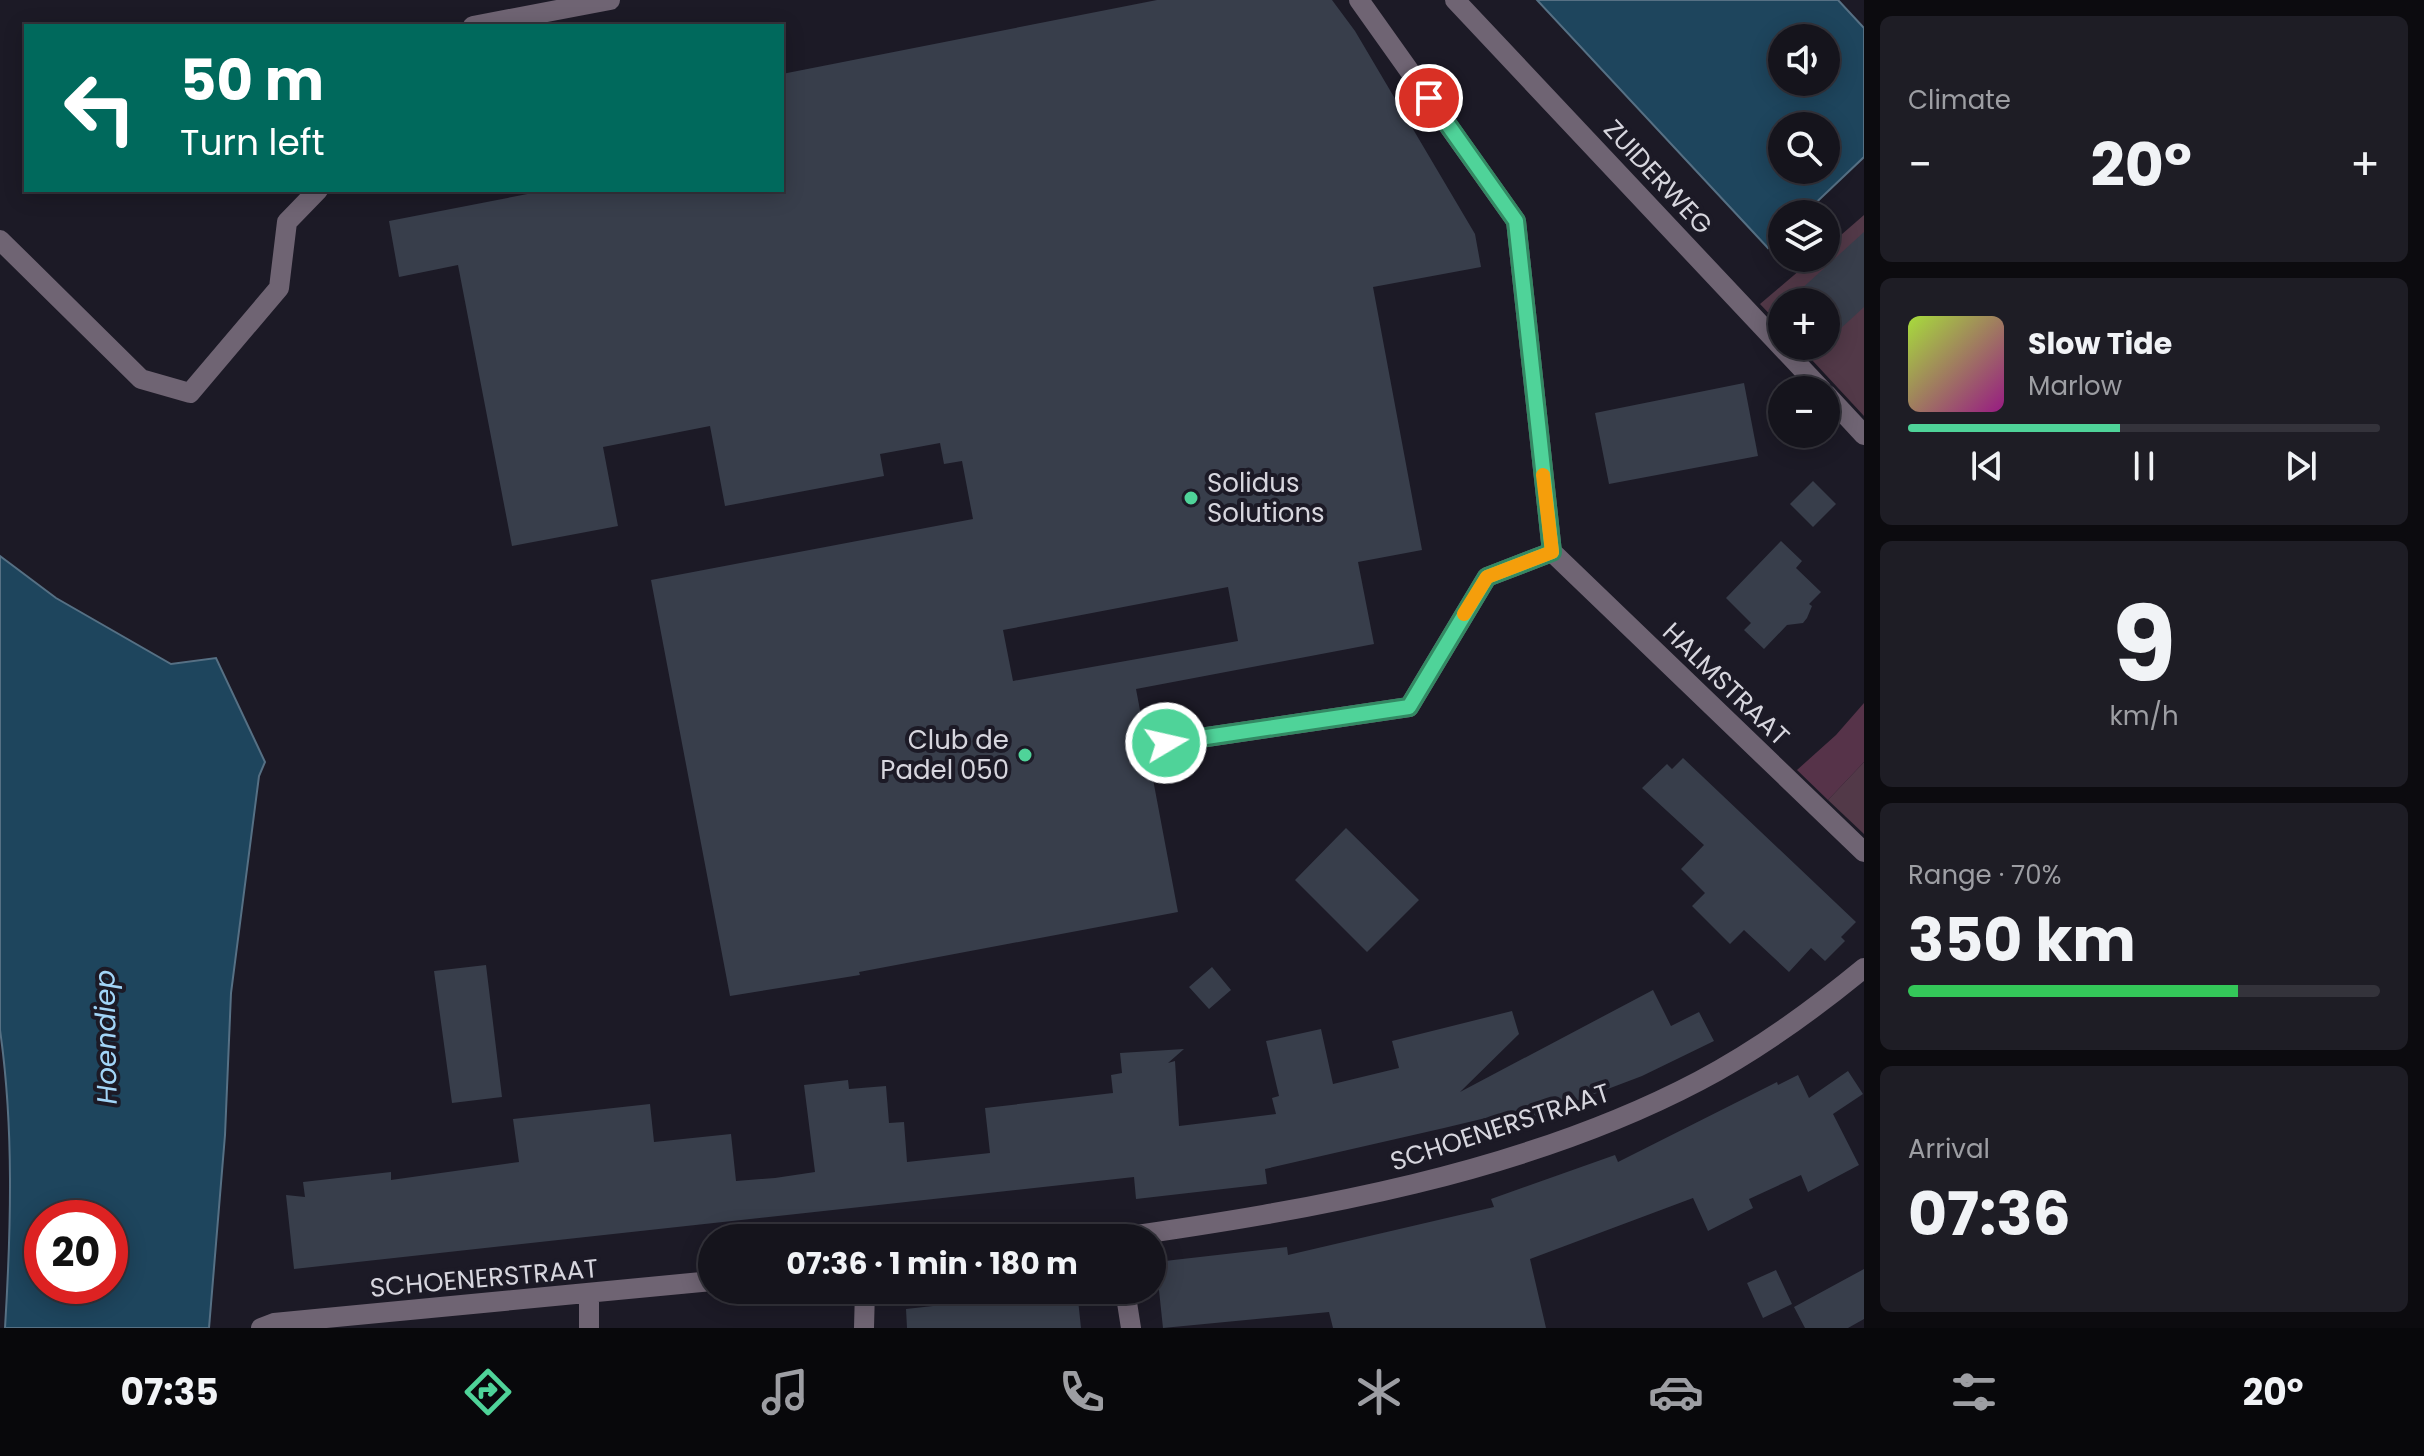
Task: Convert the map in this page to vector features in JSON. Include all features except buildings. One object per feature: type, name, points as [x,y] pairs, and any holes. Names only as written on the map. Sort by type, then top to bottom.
[{"type":"street","points":[[484,24],[610,0]]},
{"type":"street","points":[[1166,743],[1409,707],[1487,577],[1552,552],[1516,221],[1359,0]]},
{"type":"street","name":"ZUIDERWEG","points":[[1455,0],[1809,376]]},
{"type":"street","points":[[0,240],[141,379],[190,393],[279,288],[287,222],[316,192]]},
{"type":"street","name":"ZUIDERWEG","points":[[1840,409],[1864,435]]},
{"type":"street","name":"HALMSTRAAT","points":[[1552,552],[1864,852]]},
{"type":"street","name":"SCHOENERSTRAAT","points":[[1166,1229],[1390,1190],[1578,1135],[1699,1081],[1809,1013],[1864,968]]},
{"type":"street","name":"SCHOENERSTRAAT","points":[[261,1328],[274,1323],[698,1282]]},
{"type":"street","points":[[589,1294],[589,1328]]},
{"type":"street","points":[[864,1328],[865,1304]]},
{"type":"street","points":[[1127,1304],[1131,1328]]},
{"type":"shaded area","points":[[1864,215],[1864,416],[1840,390],[1840,376],[1827,376],[1812,360],[1840,360],[1840,288],[1779,288],[1798,272],[1840,272],[1840,236]]},
{"type":"shaded area","points":[[1768,297],[1768,312],[1760,304]]},
{"type":"shaded area","points":[[1864,703],[1864,762],[1828,800],[1797,770],[1836,735]]},
{"type":"shaded area","points":[[1864,762],[1864,834],[1828,800]]},
{"type":"water","points":[[1537,0],[1838,0],[1864,28],[1864,157],[1840,180],[1840,112],[1768,112],[1768,184],[1836,184],[1819,200],[1768,200],[1768,248]]},
{"type":"water","name":"Hoendiep","points":[[0,556],[56,598],[171,664],[216,658],[265,762],[259,776],[231,993],[225,1135],[209,1328],[5,1328],[10,1179],[0,1030]]},
{"type":"slow traffic","points":[[1464,614],[1487,577],[1552,552],[1543,475]]},
{"type":"place","name":"Solidus Solutions","points":[[1191,498]]},
{"type":"place","name":"Club de Padel 050","points":[[1025,755]]},
{"type":"route","points":[[1166,743],[1409,707],[1487,577],[1552,552],[1516,221],[1429,98]]}]
